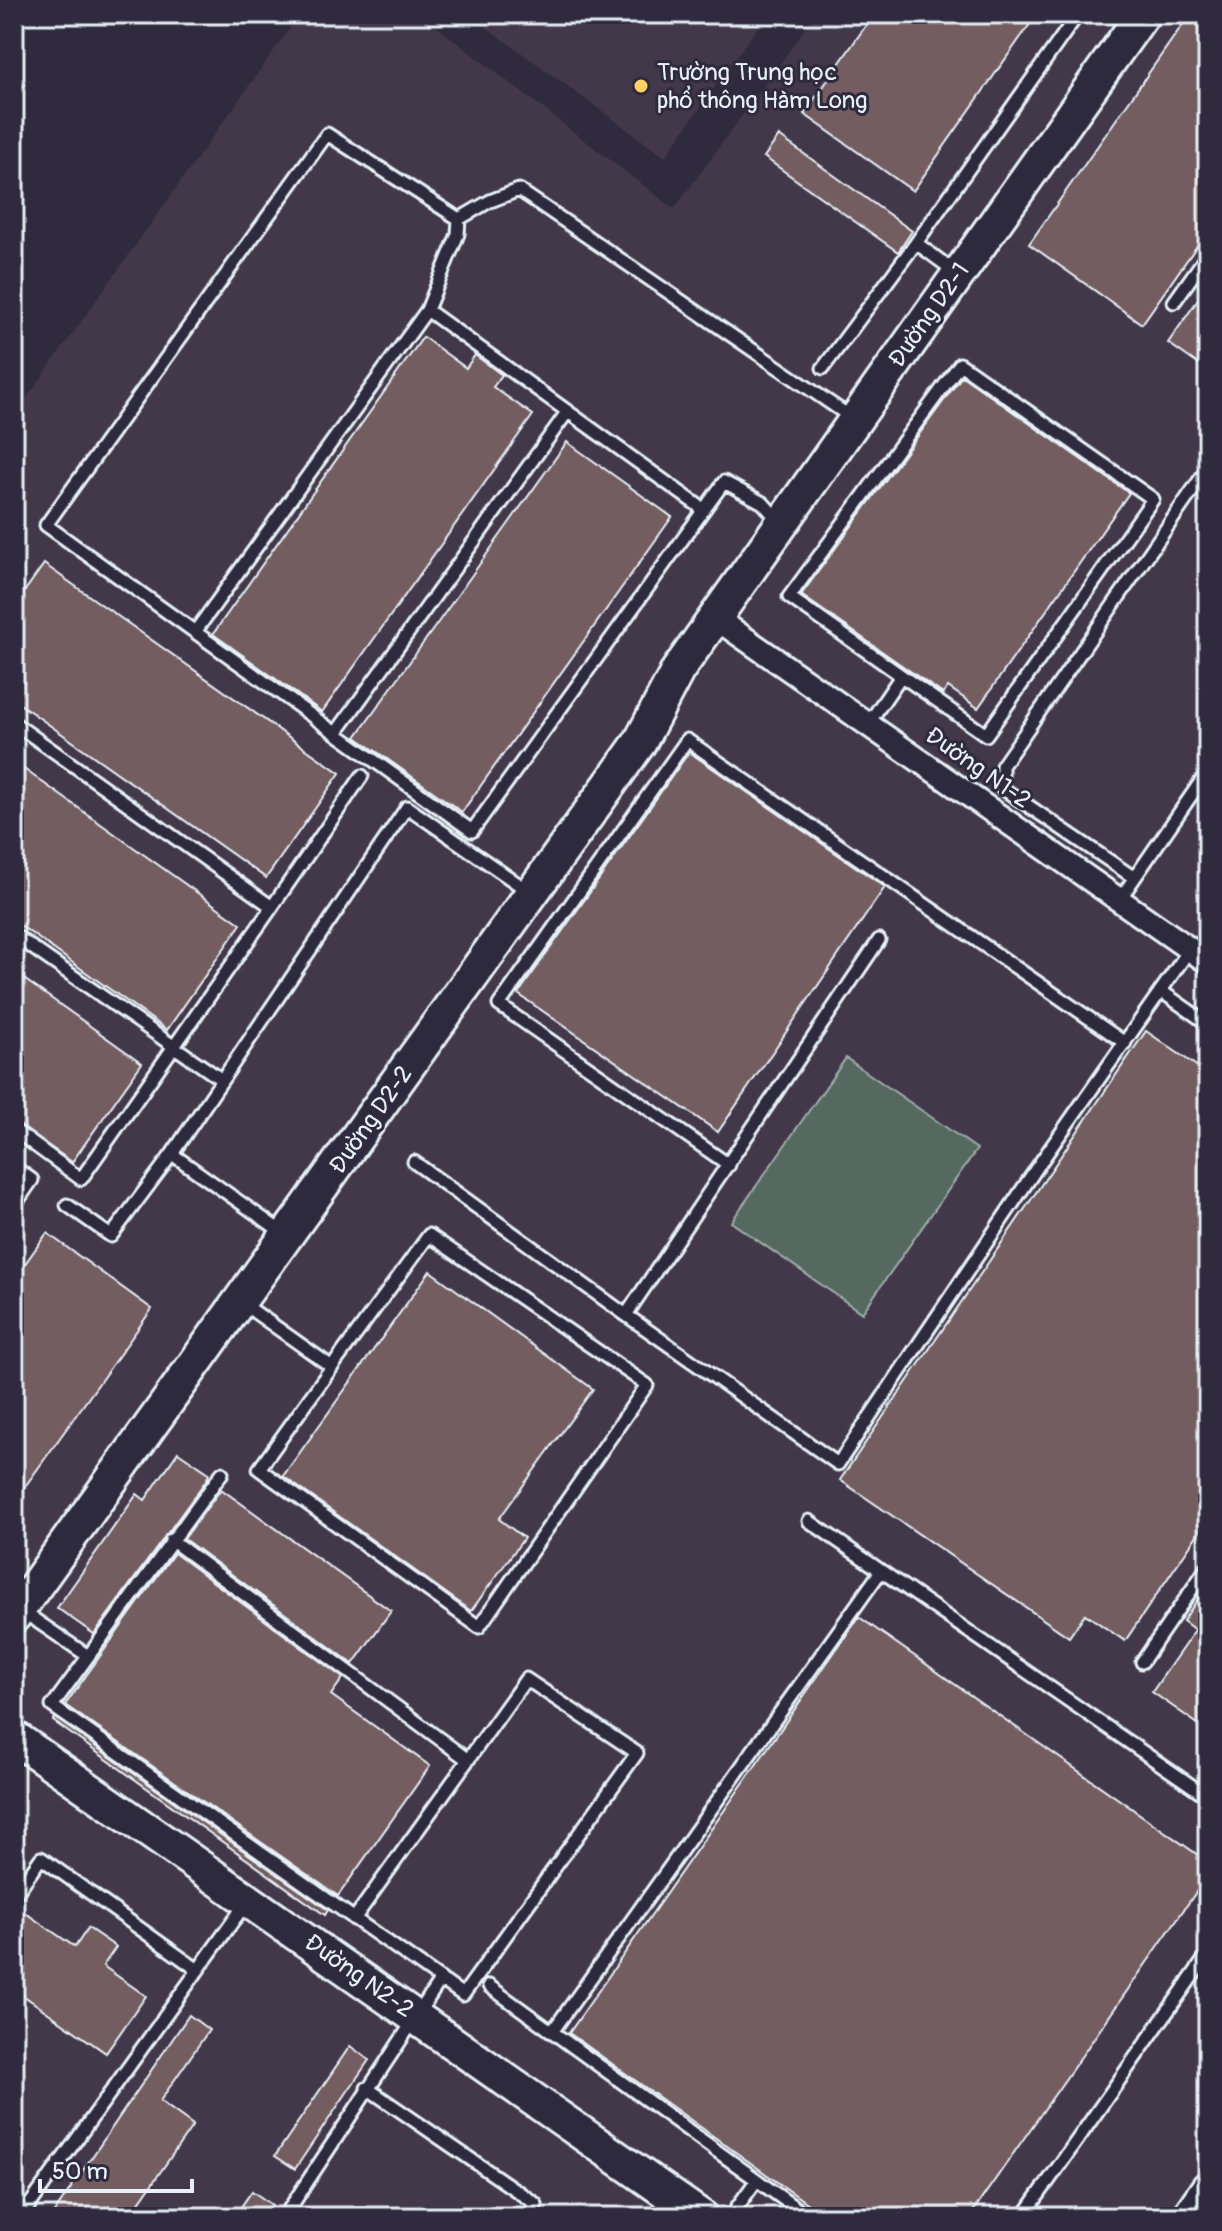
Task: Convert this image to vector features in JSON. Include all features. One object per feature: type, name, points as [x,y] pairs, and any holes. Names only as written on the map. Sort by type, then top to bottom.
[{"type":"main road","name":"Đường D2-1","points":[[717,619],[1143,14]]},
{"type":"main road","name":"Đường D2-2","points":[[17,1612],[242,1303],[640,742],[678,670],[717,619]]},
{"type":"main road","name":"Đường N2-2","points":[[14,1737],[702,2217]]},
{"type":"main road","points":[[1188,2217],[1208,2188]]},
{"type":"street","name":"Đường N1-2","points":[[717,619],[1199,955]]},
{"type":"lane","points":[[823,368],[1078,14]]},
{"type":"lane","points":[[459,219],[327,134],[46,525],[472,831],[724,482],[763,503],[781,524]]},
{"type":"lane","points":[[459,219],[490,201],[519,190],[856,421]]},
{"type":"lane","points":[[195,632],[427,310],[458,234],[459,219]]},
{"type":"lane","points":[[916,243],[958,273]]},
{"type":"lane","points":[[1174,302],[1208,254]]},
{"type":"lane","points":[[427,310],[703,509]]},
{"type":"lane","points":[[960,364],[1153,499],[986,735],[901,676],[789,597],[960,364]]},
{"type":"lane","points":[[336,733],[568,411]]},
{"type":"lane","points":[[1133,877],[1002,788],[1002,766],[1208,468]]},
{"type":"lane","points":[[868,724],[901,676]]},
{"type":"lane","points":[[14,723],[272,907]]},
{"type":"lane","points":[[729,1165],[499,1005],[687,740],[1125,1043]]},
{"type":"lane","points":[[1120,899],[1208,771]]},
{"type":"lane","points":[[14,1130],[81,1179],[362,776]]},
{"type":"lane","points":[[67,1205],[111,1236],[172,1154],[407,807],[531,894]]},
{"type":"lane","points":[[14,935],[222,1080]]},
{"type":"lane","points":[[626,1315],[879,940]]},
{"type":"lane","points":[[414,1162],[838,1464],[1040,1163],[1161,991],[1199,955]]},
{"type":"lane","points":[[1161,991],[1208,1024]]},
{"type":"lane","points":[[172,1154],[288,1237]]},
{"type":"lane","points":[[14,1167],[32,1180],[14,1206]]},
{"type":"lane","points":[[429,1235],[647,1385],[479,1627],[259,1469],[332,1367],[429,1235]]},
{"type":"lane","points":[[242,1303],[332,1367]]},
{"type":"lane","points":[[222,1473],[52,1706],[354,1919],[463,1995],[637,1753],[526,1679],[354,1919]]},
{"type":"lane","points":[[809,1521],[1208,1797]]},
{"type":"lane","points":[[171,1540],[468,1760]]},
{"type":"lane","points":[[1142,1662],[1208,1566]]},
{"type":"lane","points":[[552,2032],[881,1571]]},
{"type":"lane","points":[[17,1612],[88,1656]]},
{"type":"lane","points":[[14,1896],[41,1858],[198,1970]]},
{"type":"lane","points":[[21,2217],[248,1899]]},
{"type":"lane","points":[[1023,2217],[1208,1954]]},
{"type":"lane","points":[[284,2217],[441,1979]]},
{"type":"lane","points":[[489,1986],[808,2217]]},
{"type":"lane","points":[[367,2088],[536,2204],[527,2217]]},
{"type":"lane","points":[[730,2217],[756,2181]]},
{"type":"shaded area","points":[[300,14],[420,14],[674,209],[816,14],[1208,14],[1208,2217],[14,2217],[14,416]]},
{"type":"shaded area","name":"Trường Trung học phổ thông Hàm Long","points":[[468,14],[767,14],[665,157]]},
{"type":"green space","points":[[846,1058],[977,1149],[862,1313],[731,1222]]},
{"type":"building","points":[[874,14],[1037,14],[913,191],[804,114]]},
{"type":"building","points":[[1190,14],[1208,14],[1208,230],[1142,324],[1029,244]]},
{"type":"building","points":[[779,136],[912,231],[898,252],[764,157]]},
{"type":"building","points":[[1208,285],[1208,371],[1168,343]]},
{"type":"building","points":[[423,337],[466,368],[475,355],[502,375],[493,387],[533,415],[322,712],[213,634]]},
{"type":"building","points":[[962,376],[1129,493],[978,708],[948,687],[943,694],[801,595]]},
{"type":"building","points":[[567,442],[672,517],[462,812],[356,737]]},
{"type":"building","points":[[44,564],[340,773],[266,878],[14,700],[14,606]]},
{"type":"building","points":[[689,752],[885,887],[718,1132],[518,994]]},
{"type":"building","points":[[14,762],[241,924],[167,1030],[14,921]]},
{"type":"building","points":[[14,972],[142,1063],[72,1162],[14,1122]]},
{"type":"building","points":[[1146,1031],[1208,1074],[1208,1519],[1125,1641],[1085,1614],[1069,1637],[840,1480]]},
{"type":"building","points":[[47,1233],[152,1309],[14,1502],[14,1279]]},
{"type":"building","points":[[430,1271],[593,1389],[499,1519],[524,1538],[471,1611],[283,1476]]},
{"type":"building","points":[[178,1452],[209,1473],[207,1479],[94,1634],[57,1608],[137,1494],[145,1500]]},
{"type":"building","points":[[221,1489],[391,1611],[353,1664],[184,1539]]},
{"type":"building","points":[[174,1553],[343,1678],[331,1695],[430,1766],[338,1896],[65,1705]]},
{"type":"building","points":[[1208,1584],[1208,1731],[1152,1692],[1195,1630],[1183,1621]]},
{"type":"building","points":[[859,1617],[1208,1862],[1208,1875],[969,2217],[826,2217],[569,2033]]},
{"type":"building","points":[[55,1718],[328,1910],[325,1915],[53,1721]]},
{"type":"building","points":[[14,1905],[75,1947],[88,1928],[116,1947],[103,1966],[146,1996],[106,2053],[14,1989]]},
{"type":"building","points":[[189,2015],[209,2030],[160,2101],[193,2125],[129,2217],[51,2217]]},
{"type":"building","points":[[350,2046],[369,2060],[295,2169],[275,2156]]},
{"type":"building","points":[[252,2191],[272,2205],[264,2217],[234,2217]]},
{"type":"place","name":"Trường Trung học phổ thông Hàm Long","points":[[641,86]]}]
